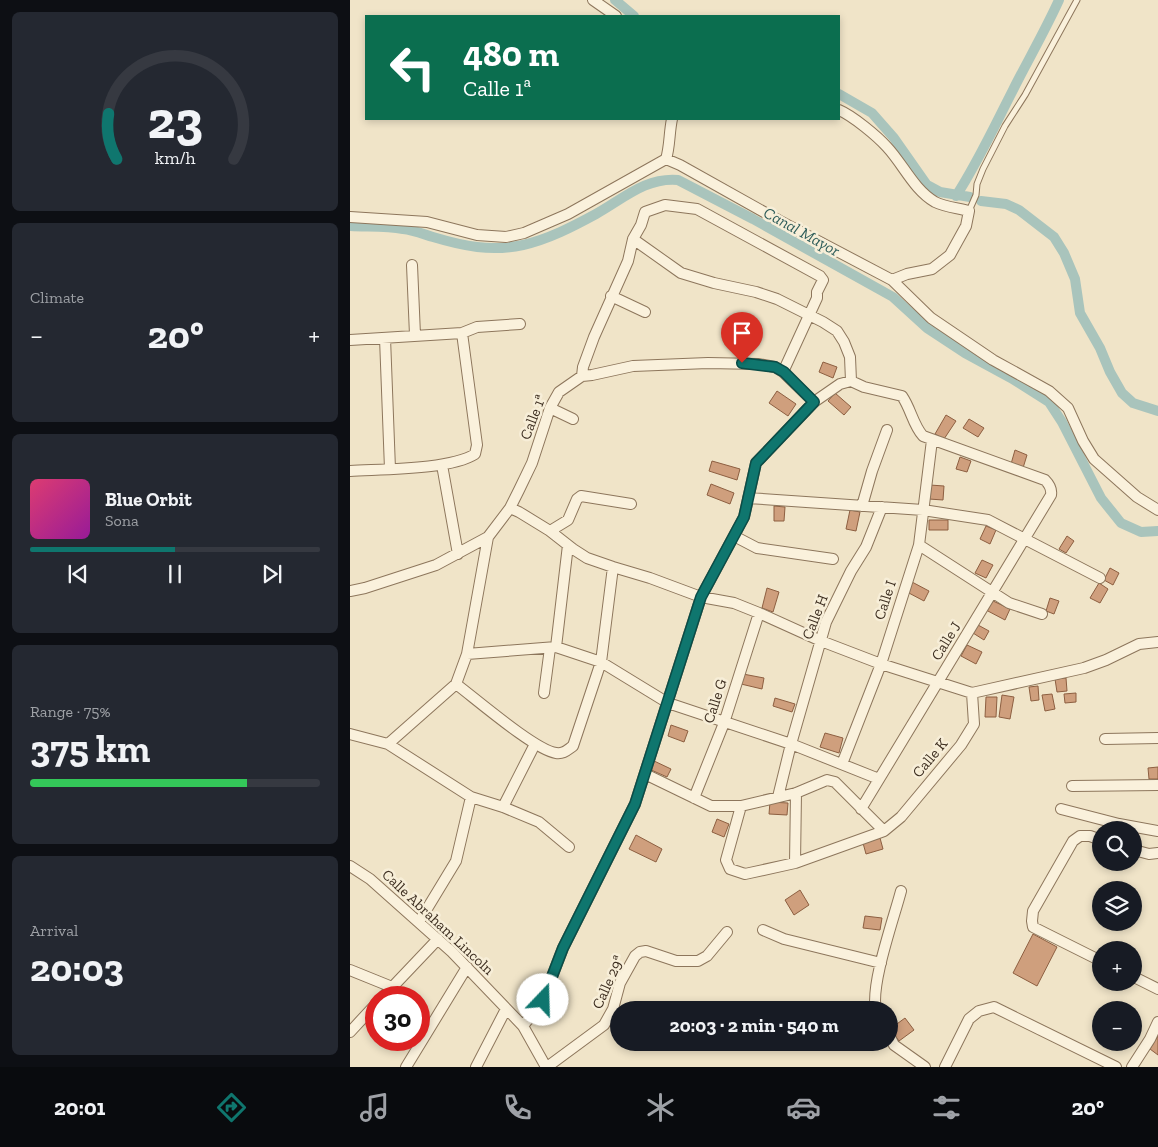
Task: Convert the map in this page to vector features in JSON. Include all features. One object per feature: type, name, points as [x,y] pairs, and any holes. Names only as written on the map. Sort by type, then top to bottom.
[{"type":"street","points":[[593,0],[615,15]]},
{"type":"street","points":[[840,110],[887,146],[925,194],[936,202],[969,211],[966,226],[950,255],[932,269],[907,274],[892,280]]},
{"type":"street","points":[[350,217],[427,222],[477,235],[506,238],[524,233],[568,214],[666,159],[670,148],[672,120]]},
{"type":"street","points":[[666,159],[892,280],[931,318],[993,360],[1049,391],[1068,408],[1083,441],[1094,459],[1137,497],[1158,510]]},
{"type":"street","points":[[582,376],[586,355],[628,261],[633,239],[641,225],[645,212],[665,205],[697,209],[820,276],[823,280],[817,292],[817,298],[808,313],[784,372]]},
{"type":"street","points":[[633,239],[681,273],[714,283],[756,292],[808,313],[837,331],[850,357],[851,381]]},
{"type":"street","points":[[412,265],[415,335]]},
{"type":"street","points":[[611,296],[646,312]]},
{"type":"street","points":[[350,340],[462,333],[477,327],[520,324]]},
{"type":"street","points":[[350,471],[442,465],[468,459],[475,454],[477,445],[462,333]]},
{"type":"street","points":[[385,338],[390,469]]},
{"type":"street","name":"Calle 1ª","points":[[350,591],[365,588],[436,564],[488,537],[510,508],[532,463],[550,408],[559,392],[582,376],[633,366],[708,363],[758,364],[775,367],[784,372],[814,402]]},
{"type":"street","points":[[523,1026],[543,1000],[563,948],[635,804],[701,597],[744,517],[756,463],[814,402],[840,384],[851,381],[864,387],[902,396],[909,407],[917,429],[923,436],[932,440]]},
{"type":"street","points":[[550,408],[572,419]]},
{"type":"street","points":[[862,506],[872,470],[887,430]]},
{"type":"street","name":"Calle J","points":[[861,809],[1051,495],[1050,487],[1045,480],[932,440]]},
{"type":"street","name":"Calle I","points":[[842,764],[881,664],[919,545],[932,440]]},
{"type":"street","points":[[442,465],[458,554]]},
{"type":"street","points":[[550,530],[568,520],[577,499],[581,496],[631,504]]},
{"type":"street","points":[[748,498],[923,510],[988,520],[1100,578]]},
{"type":"street","name":"Calle H","points":[[778,797],[826,622],[850,571],[866,546],[882,507]]},
{"type":"street","points":[[510,508],[550,530],[587,558],[701,597],[734,603],[820,642],[972,693],[1084,668],[1139,644],[1158,642]]},
{"type":"street","points":[[734,536],[757,548],[833,559]]},
{"type":"street","points":[[388,744],[456,684],[467,654],[488,537]]},
{"type":"street","points":[[544,693],[553,648],[568,545]]},
{"type":"street","points":[[919,545],[1009,603],[1042,614]]},
{"type":"street","points":[[456,684],[535,744],[555,753],[565,753],[573,746],[601,662],[613,567]]},
{"type":"street","name":"Calle G","points":[[694,798],[724,723],[759,613]]},
{"type":"street","points":[[467,654],[553,648],[601,662],[668,704],[791,744],[879,779]]},
{"type":"street","name":"Calle K","points":[[884,831],[901,817],[961,745],[974,724],[972,693]]},
{"type":"street","points":[[350,734],[388,744],[471,797],[503,807],[539,822],[570,847]]},
{"type":"street","points":[[1105,739],[1158,738]]},
{"type":"street","points":[[503,807],[535,744]]},
{"type":"street","points":[[645,774],[710,806],[741,806],[796,793],[824,781],[833,781],[884,831],[795,863],[745,874],[730,869],[726,860],[741,806]]},
{"type":"street","points":[[1072,786],[1158,785]]},
{"type":"street","points":[[795,863],[796,793]]},
{"type":"street","points":[[419,922],[456,861],[471,797]]},
{"type":"street","points":[[1061,809],[1119,824],[1158,831]]},
{"type":"street","points":[[1092,837],[1080,836],[1073,841],[1033,912],[1032,921],[1033,927],[1092,956]]},
{"type":"street","points":[[1142,852],[1158,854]]},
{"type":"street","name":"Calle Abraham Lincoln","points":[[350,866],[370,879],[467,967],[523,1026],[547,1067]]},
{"type":"street","points":[[875,1001],[881,963],[901,891]]},
{"type":"street","points":[[763,930],[784,939],[881,963]]},
{"type":"street","name":"Calle 29ª","points":[[547,1067],[604,1025],[613,1009],[620,983],[640,952],[646,951],[676,961],[698,961],[707,956],[727,932]]},
{"type":"street","points":[[393,986],[438,939]]},
{"type":"street","points":[[406,1067],[467,967]]},
{"type":"street","points":[[350,970],[390,986]]},
{"type":"street","points":[[1142,981],[1158,990]]},
{"type":"street","points":[[944,1067],[969,1019],[979,1011],[994,1007],[1116,1067]]},
{"type":"street","points":[[476,1067],[506,1009]]},
{"type":"street","points":[[350,1032],[365,1016]]},
{"type":"street","points":[[1132,1067],[1150,1039],[1158,1022]]},
{"type":"street","points":[[898,1048],[925,1067]]},
{"type":"lane","points":[[969,211],[976,195],[977,184],[983,169],[1005,126],[1025,95],[1077,0]]},
{"type":"building","points":[[823,362],[837,367],[833,378],[819,372]]},
{"type":"building","points":[[777,391],[796,404],[788,416],[769,403]]},
{"type":"building","points":[[835,393],[851,407],[844,415],[828,401]]},
{"type":"building","points":[[946,415],[956,421],[944,439],[935,434]]},
{"type":"building","points":[[969,419],[984,428],[978,437],[963,428]]},
{"type":"building","points":[[1015,450],[1027,455],[1023,468],[1011,464]]},
{"type":"building","points":[[960,457],[971,461],[967,472],[956,469]]},
{"type":"building","points":[[712,461],[740,469],[737,480],[709,471]]},
{"type":"building","points":[[711,484],[734,493],[730,504],[707,495]]},
{"type":"building","points":[[930,485],[944,486],[943,500],[929,499]]},
{"type":"building","points":[[774,506],[785,507],[784,521],[774,521]]},
{"type":"building","points":[[850,510],[860,512],[856,531],[846,529]]},
{"type":"building","points":[[929,520],[948,520],[948,530],[929,530]]},
{"type":"building","points":[[986,526],[996,530],[990,544],[980,539]]},
{"type":"building","points":[[1067,536],[1074,541],[1066,553],[1059,549]]},
{"type":"building","points":[[982,560],[993,565],[986,578],[975,573]]},
{"type":"building","points":[[1110,568],[1119,573],[1113,585],[1104,580]]},
{"type":"building","points":[[912,582],[929,591],[924,601],[907,592]]},
{"type":"building","points":[[1099,583],[1108,589],[1100,603],[1090,598]]},
{"type":"building","points":[[767,588],[779,592],[773,612],[762,608]]},
{"type":"building","points":[[1050,598],[1059,601],[1054,614],[1046,611]]},
{"type":"building","points":[[991,600],[1010,609],[1005,620],[986,610]]},
{"type":"building","points":[[813,613],[821,617],[815,633],[806,630]]},
{"type":"building","points":[[978,625],[989,631],[984,640],[973,633]]},
{"type":"building","points":[[967,645],[982,652],[976,664],[961,656]]},
{"type":"building","points":[[743,674],[764,678],[762,689],[741,684]]},
{"type":"building","points":[[1066,678],[1067,691],[1057,692],[1055,679]]},
{"type":"building","points":[[1038,686],[1039,700],[1031,701],[1029,687]]},
{"type":"building","points":[[1076,693],[1076,702],[1065,703],[1064,694]]},
{"type":"building","points":[[1052,694],[1055,709],[1045,711],[1042,695]]},
{"type":"building","points":[[1002,695],[1014,697],[1010,719],[999,717]]},
{"type":"building","points":[[986,697],[997,697],[996,717],[985,717]]},
{"type":"building","points":[[775,698],[795,704],[792,712],[773,706]]},
{"type":"building","points":[[671,725],[688,731],[684,742],[668,736]]},
{"type":"building","points":[[825,733],[843,738],[839,753],[820,747]]},
{"type":"building","points":[[652,760],[671,769],[667,777],[649,769]]},
{"type":"building","points":[[1158,767],[1158,779],[1149,779],[1148,768]]},
{"type":"building","points":[[770,802],[788,803],[787,815],[769,814]]},
{"type":"building","points":[[717,819],[729,824],[724,837],[712,832]]},
{"type":"building","points":[[636,835],[662,849],[656,862],[629,849]]},
{"type":"building","points":[[880,838],[883,849],[866,854],[863,843]]},
{"type":"building","points":[[800,890],[809,905],[794,915],[785,900]]},
{"type":"building","points":[[865,916],[882,918],[880,930],[863,928]]},
{"type":"building","points":[[1033,934],[1057,947],[1037,986],[1013,973]]},
{"type":"building","points":[[905,1018],[914,1030],[899,1041],[898,1040],[898,1023]]},
{"type":"building","points":[[1158,1036],[1158,1055],[1150,1049]]},
{"type":"waterway","points":[[615,0],[633,15]]},
{"type":"waterway","points":[[956,196],[972,170],[1059,0]]},
{"type":"waterway","points":[[840,95],[872,113],[894,138],[927,185],[940,192],[970,197]]},
{"type":"waterway","name":"Canal Mayor","points":[[350,226],[384,227],[414,231],[455,243],[477,247],[511,247],[533,242],[560,232],[596,214],[645,185],[666,180],[678,180],[753,219],[893,297],[927,328],[965,353],[1011,378],[1049,402],[1062,422],[1101,498],[1121,523],[1141,532],[1158,531]]},
{"type":"waterway","points":[[981,201],[1006,204],[1019,210],[1054,237],[1064,253],[1075,279],[1080,313],[1122,393],[1133,403],[1158,411]]},
{"type":"route","points":[[543,1000],[563,948],[635,804],[701,597],[744,517],[756,463],[814,402],[784,372],[775,367],[742,363]]}]
